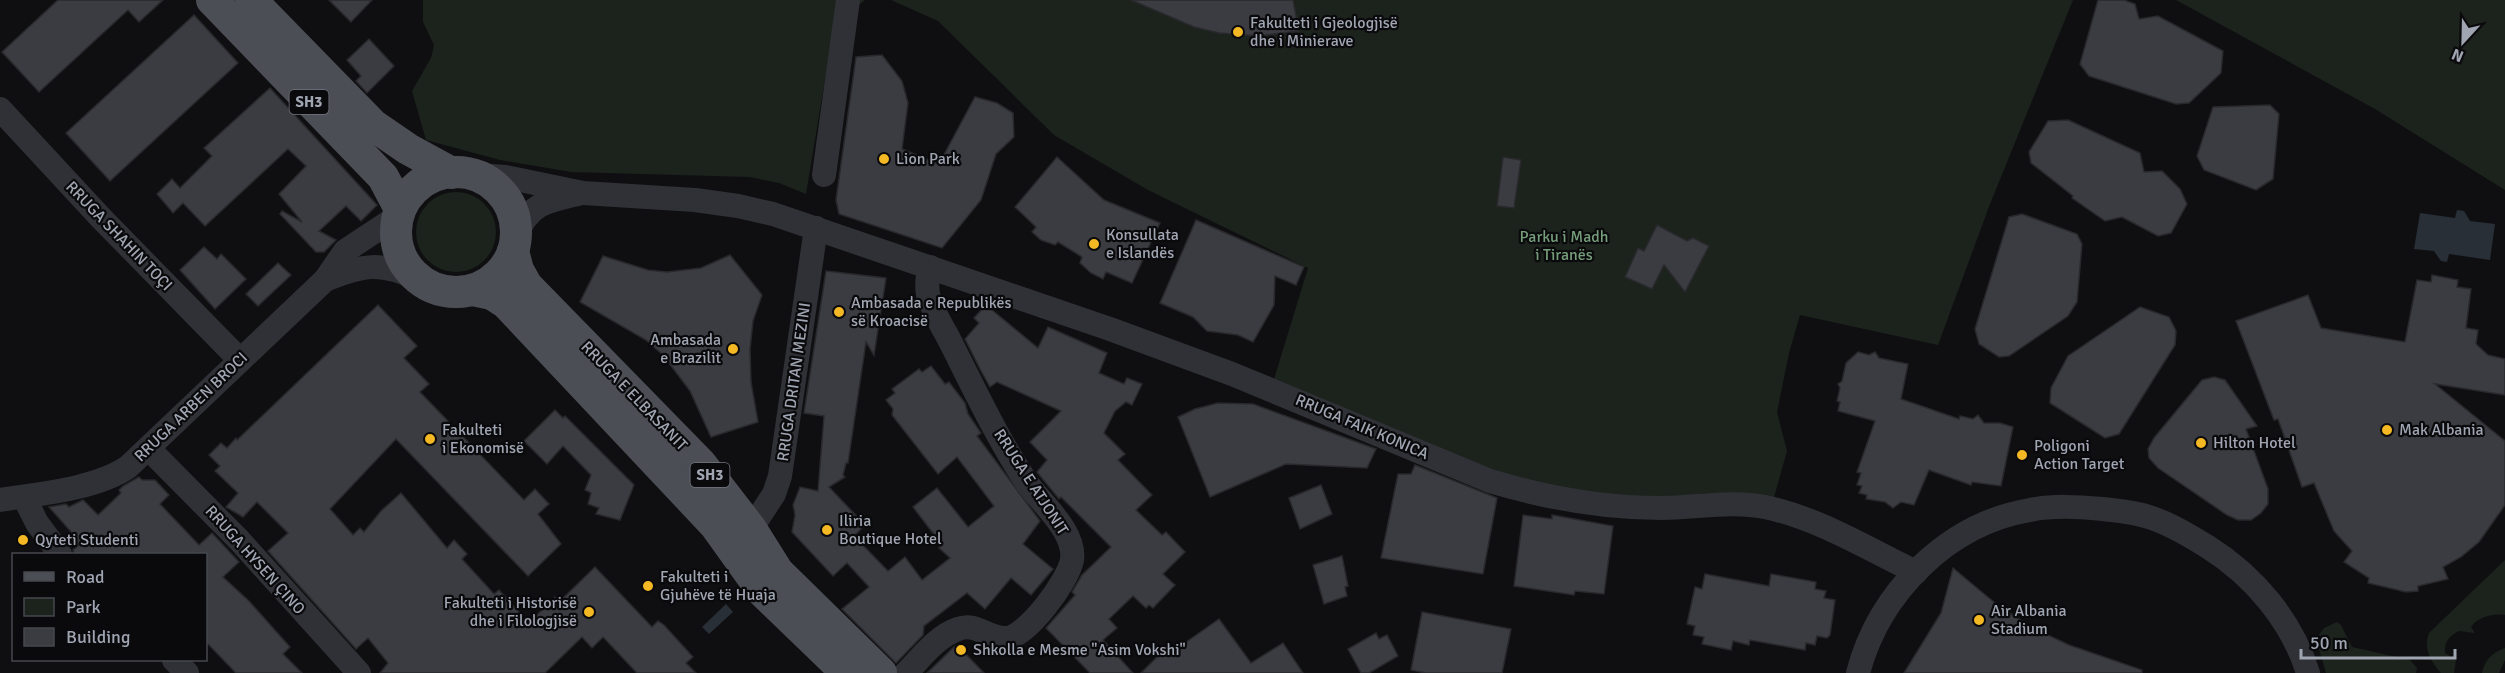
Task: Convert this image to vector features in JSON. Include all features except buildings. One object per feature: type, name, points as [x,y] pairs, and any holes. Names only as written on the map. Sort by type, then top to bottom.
[{"type":"main road","name":"SH3","points":[[212,0],[383,177],[399,212],[397,246],[402,259],[418,279],[445,291],[473,290]]},
{"type":"main road","name":"SH3","points":[[251,0],[373,125],[408,149],[459,173],[480,178],[503,196],[513,215],[514,243]]},
{"type":"main road","points":[[399,212],[416,188],[427,180],[459,173]]},
{"type":"main road","points":[[473,290],[498,275],[514,243]]},
{"type":"main road","name":"RRUGA E ELBASANIT","points":[[514,243],[518,270],[527,286],[700,464],[751,529],[778,572],[881,673]]},
{"type":"main road","name":"RRUGA E ELBASANIT","points":[[473,290],[492,294],[506,303],[715,525],[763,592],[847,673]]},
{"type":"street","points":[[824,175],[848,0]]},
{"type":"street","name":"RRUGA SHAHIN TOÇI","points":[[0,109],[101,219],[240,360]]},
{"type":"street","points":[[459,173],[505,177],[583,193]]},
{"type":"street","points":[[514,243],[525,217],[542,203],[583,193]]},
{"type":"street","name":"RRUGA FAIK KONICA","points":[[583,193],[738,206],[816,228],[1232,374],[1490,481],[1534,494],[1575,502],[1661,508],[1742,504],[1764,507],[1826,529],[1916,572]]},
{"type":"street","name":"RRUGA ARBEN BROCI","points":[[0,500],[117,475],[149,449],[325,280],[334,263],[345,251],[399,212]]},
{"type":"street","name":"RRUGA DRITAN MEZINI","points":[[751,529],[774,494],[780,476],[816,228]]},
{"type":"street","name":"RRUGA ARBEN BROCI","points":[[325,280],[350,270],[371,266],[396,269],[418,279]]},
{"type":"street","name":"RRUGA E ATJONIT","points":[[906,673],[936,642],[959,628],[975,628],[1003,638],[1014,635],[1042,609],[1058,590],[1068,573],[1072,556],[1068,538],[1009,453],[932,305],[926,282],[930,267]]},
{"type":"street","name":"RRUGA HYSEN ÇINO","points":[[149,449],[239,540],[359,673]]},
{"type":"street","points":[[24,496],[37,523],[59,553]]},
{"type":"street","points":[[1857,673],[1887,605],[1916,572],[1960,536],[1996,519],[2027,510],[2067,507],[2140,514],[2176,527],[2238,567],[2265,596],[2288,629],[2308,673]]},
{"type":"street","points":[[175,661],[187,673]]},
{"type":"green space","points":[[423,0],[865,0],[834,25],[806,194],[779,183],[750,177],[571,172],[500,160],[426,140],[412,91],[431,58],[434,45],[423,22]]},
{"type":"green space","name":"Parku i Madh i Tiranës","points":[[891,0],[2073,0],[1990,204],[1938,345],[1800,315],[1789,353],[1777,412],[1787,451],[1771,508],[1583,503],[1271,389],[1308,268],[1148,190],[1054,135],[938,21]]},
{"type":"green space","points":[[2176,0],[2505,0],[2505,190],[2375,109]]},
{"type":"green space","points":[[456,192],[471,195],[484,204],[493,217],[496,232],[493,247],[484,260],[471,269],[456,272],[441,269],[428,260],[419,247],[416,232],[419,217],[428,204],[441,195]]},
{"type":"green space","points":[[2505,560],[2505,615],[2481,618],[2471,627],[2475,633],[2459,631],[2450,637],[2445,646],[2445,653],[2456,660],[2454,673],[2441,673],[2429,654],[2427,639],[2429,633]]},
{"type":"green space","points":[[2337,622],[2341,625],[2352,647],[2410,660],[2417,668],[2416,673],[2326,673],[2316,639],[2324,628]]},
{"type":"green space","points":[[2505,648],[2505,660],[2499,673],[2482,673],[2490,657]]},
{"type":"shaded area","points":[[2457,210],[2464,211],[2470,221],[2495,224],[2490,260],[2449,254],[2447,262],[2441,261],[2434,251],[2414,249],[2420,213],[2455,218]]},
{"type":"shaded area","points":[[726,604],[733,612],[709,634],[702,627]]},
{"type":"place","name":"Fakulteti i Gjeologjisë dhe i Minierave","points":[[1238,32]]},
{"type":"place","name":"Lion Park","points":[[884,159]]},
{"type":"place","name":"Konsullata e Islandës","points":[[1094,244]]},
{"type":"place","name":"Ambasada e Republikës së Kroacisë","points":[[839,312]]},
{"type":"place","name":"Ambasada e Brazilit","points":[[733,349]]},
{"type":"place","name":"Mak Albania","points":[[2387,430]]},
{"type":"place","name":"Fakulteti i Ekonomisë","points":[[430,439]]},
{"type":"place","name":"Hilton Hotel","points":[[2201,443]]},
{"type":"place","name":"Poligoni Action Target","points":[[2022,455]]},
{"type":"place","name":"Iliria Boutique Hotel","points":[[827,530]]},
{"type":"place","name":"Qyteti Studenti","points":[[23,540]]},
{"type":"place","name":"Fakulteti i Gjuhëve të Huaja","points":[[648,586]]},
{"type":"place","name":"Fakulteti i Historisë dhe i Filologjisë","points":[[589,612]]},
{"type":"place","name":"Air Albania Stadium","points":[[1979,620]]},
{"type":"place","name":"Shkolla e Mesme \"Asim Vokshi\"","points":[[961,650]]}]
